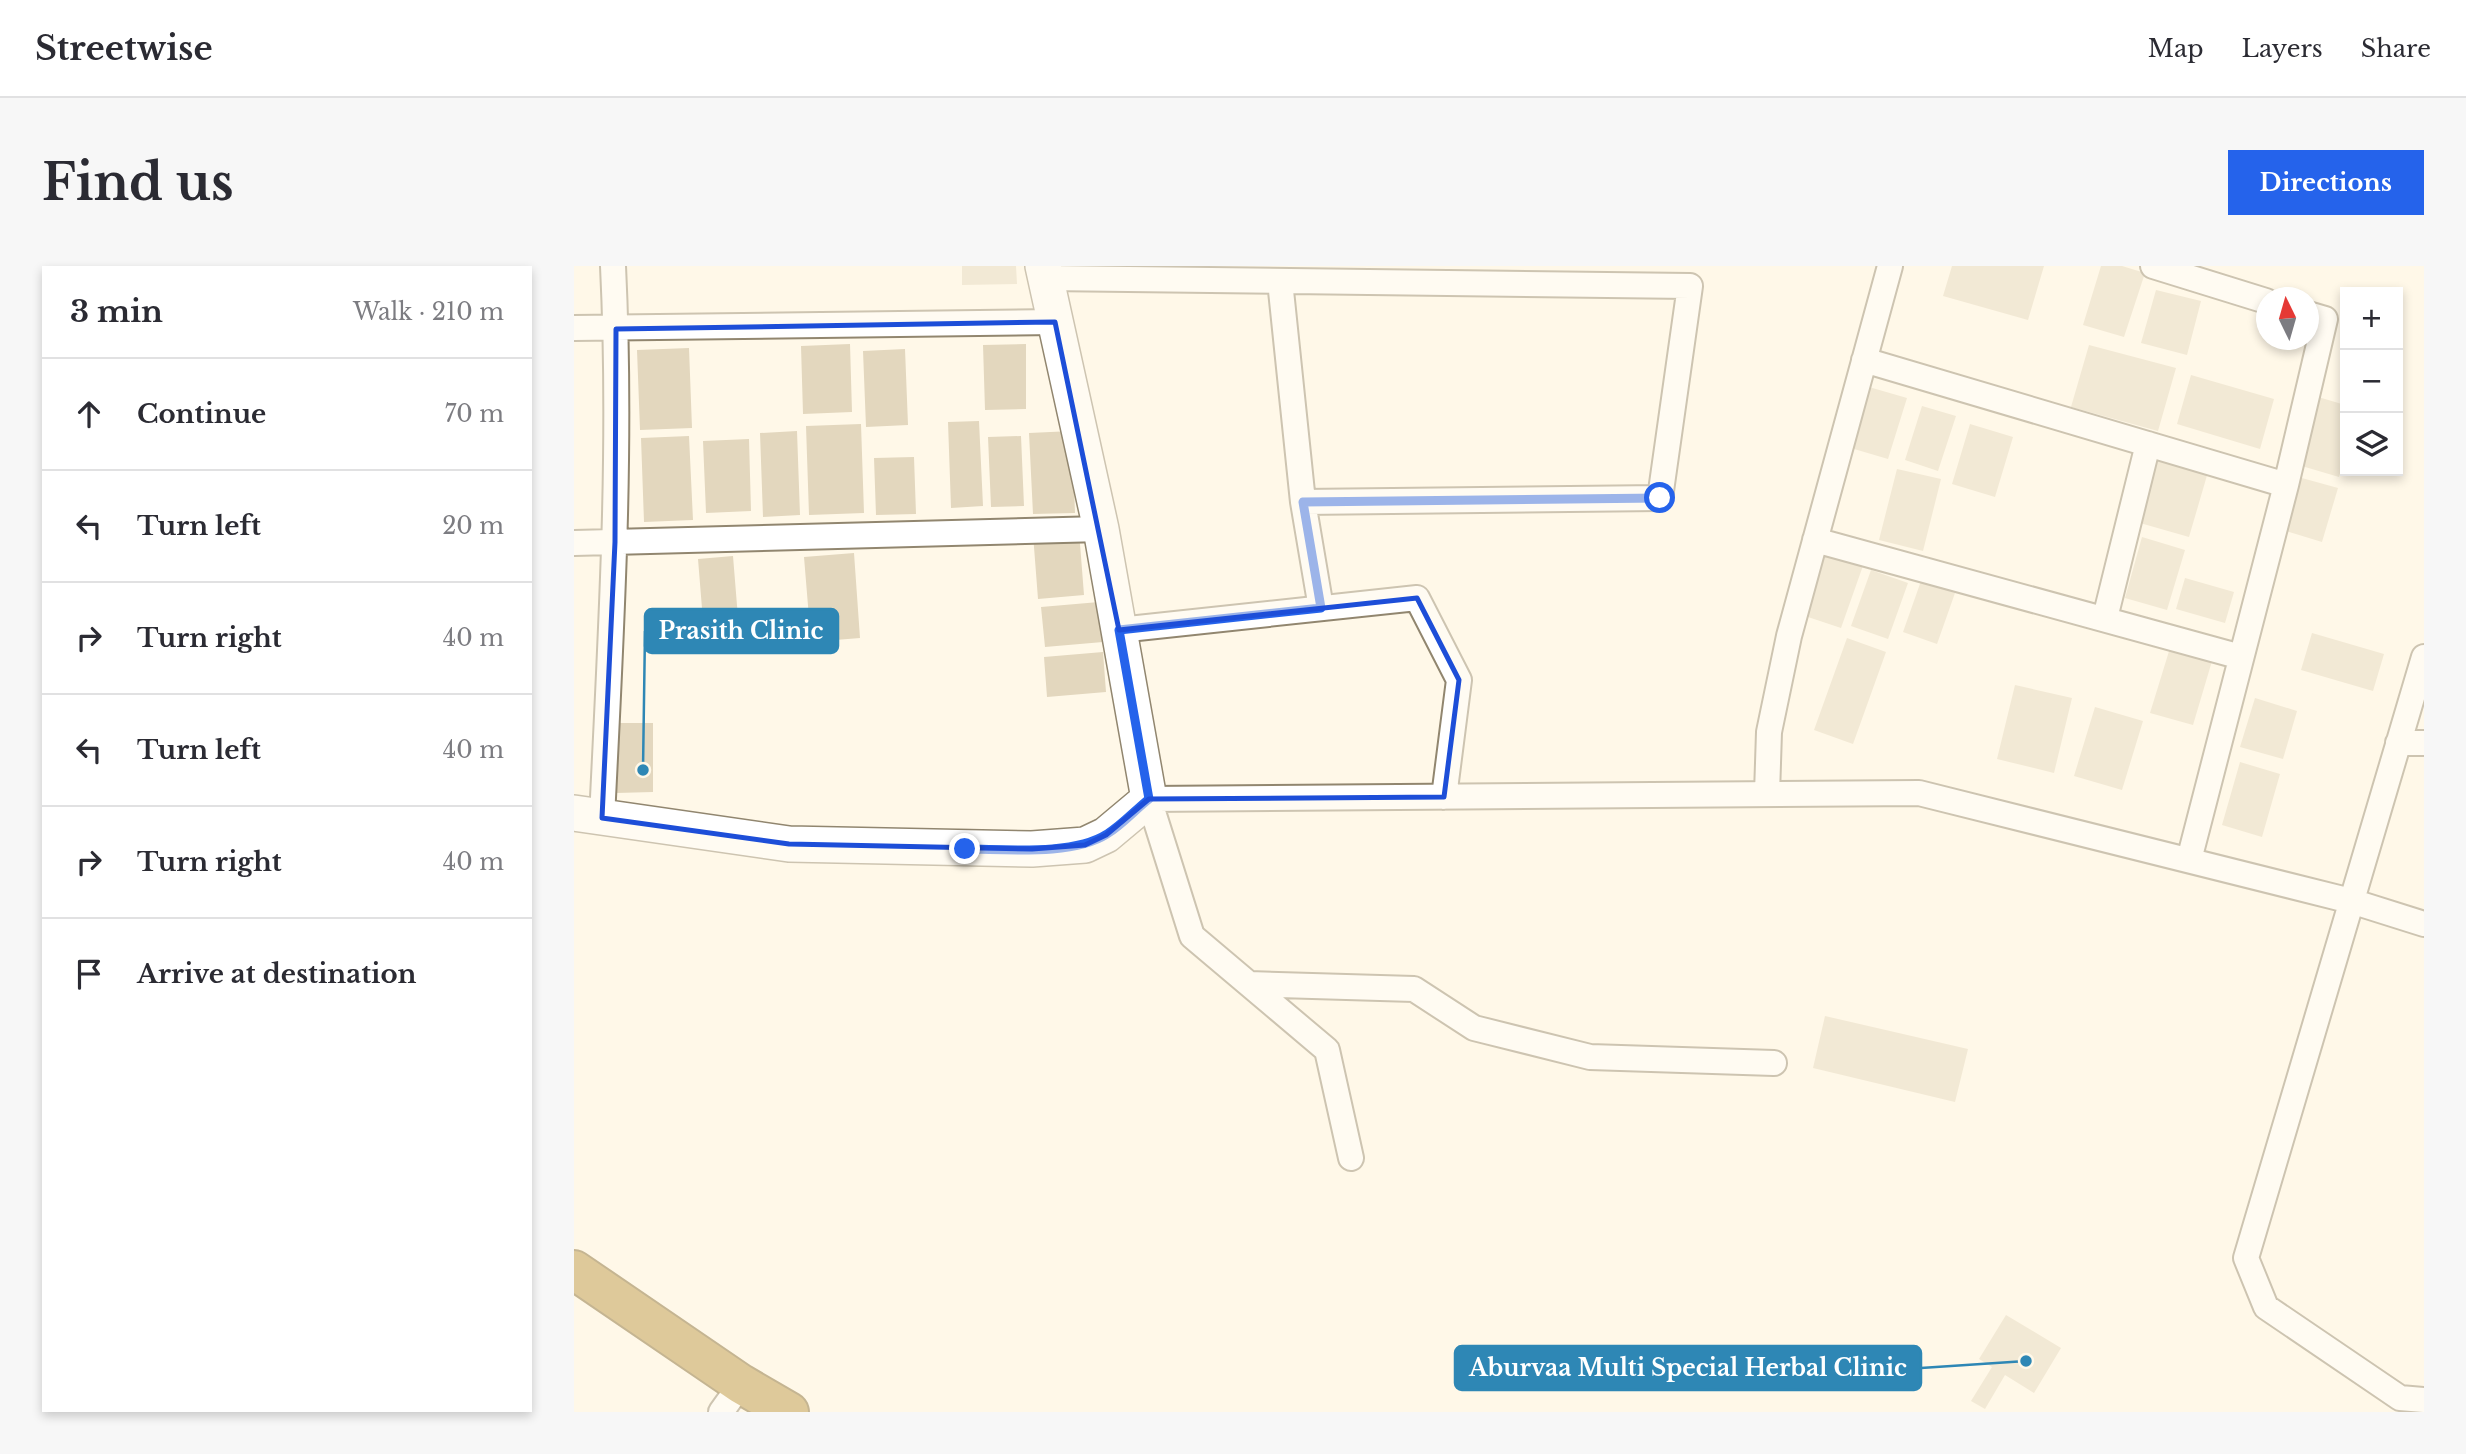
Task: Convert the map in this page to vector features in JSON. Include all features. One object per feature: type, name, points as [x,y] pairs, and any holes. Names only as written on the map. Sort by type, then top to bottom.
[{"type":"highway","points":[[574,1270],[731,1398],[789,1412]]},
{"type":"street","points":[[612,266],[616,329],[615,542],[588,815],[789,844],[1032,849],[1085,845],[1106,835],[1149,799],[1919,793],[2351,901],[2424,924]]},
{"type":"street","points":[[1768,794],[1769,732],[1789,636],[1890,266]]},
{"type":"street","points":[[2153,266],[2256,298]]},
{"type":"street","points":[[1303,502],[1660,498],[1692,276],[1280,281],[1045,272],[1101,529],[1149,799],[1192,936],[1327,1050],[1351,1158]]},
{"type":"street","points":[[1280,281],[1303,502],[1321,608]]},
{"type":"street","points":[[2319,317],[2325,318],[2319,344]]},
{"type":"street","points":[[574,328],[1055,322]]},
{"type":"street","points":[[2189,860],[2287,485],[2318,350]]},
{"type":"street","points":[[1864,360],[2287,485]]},
{"type":"street","points":[[2105,618],[2148,444]]},
{"type":"street","points":[[574,543],[1101,529]]},
{"type":"street","points":[[1815,540],[2241,657]]},
{"type":"street","points":[[1119,630],[1417,598],[1459,680],[1444,797]]},
{"type":"street","points":[[2424,657],[2246,1258],[2266,1307],[2400,1398],[2424,1400]]},
{"type":"street","points":[[2398,744],[2424,743]]},
{"type":"street","points":[[1249,984],[1414,989],[1474,1028],[1590,1057],[1774,1063]]},
{"type":"highlighted area","points":[[1055,322],[1119,630],[1417,598],[1459,680],[1444,797],[1149,799],[1106,835],[1085,845],[1032,849],[789,844],[602,818],[615,542],[616,329]]},
{"type":"building","points":[[962,266],[1016,266],[1017,284],[962,285]]},
{"type":"building","points":[[1952,266],[2044,266],[2028,320],[1943,296]]},
{"type":"building","points":[[2101,266],[2122,266],[2145,273],[2124,337],[2083,325]]},
{"type":"building","points":[[2156,290],[2201,301],[2187,355],[2141,343]]},
{"type":"building","points":[[850,344],[852,412],[803,414],[801,346]]},
{"type":"building","points":[[1026,344],[1026,409],[985,410],[983,345]]},
{"type":"building","points":[[2089,345],[2176,368],[2158,431],[2071,407]]},
{"type":"building","points":[[689,348],[692,428],[640,430],[637,350]]},
{"type":"building","points":[[905,349],[908,425],[866,427],[863,351]]},
{"type":"building","points":[[2191,375],[2274,399],[2260,449],[2177,424]]},
{"type":"building","points":[[1862,385],[1907,398],[1888,459],[1844,446]]},
{"type":"building","points":[[2315,396],[2340,404],[2339,477],[2295,464]]},
{"type":"building","points":[[1922,406],[1956,416],[1938,471],[1905,460]]},
{"type":"building","points":[[979,421],[983,506],[951,508],[948,422]]},
{"type":"building","points":[[861,424],[864,513],[809,515],[806,426]]},
{"type":"building","points":[[1970,424],[2013,437],[1995,497],[1952,484]]},
{"type":"building","points":[[797,431],[800,515],[763,517],[760,433]]},
{"type":"building","points":[[1072,431],[1075,513],[1033,514],[1029,433]]},
{"type":"building","points":[[689,436],[693,520],[644,522],[641,438]]},
{"type":"building","points":[[1021,436],[1024,506],[991,507],[988,437]]},
{"type":"building","points":[[749,439],[751,511],[706,513],[703,441]]},
{"type":"building","points":[[914,457],[916,514],[876,515],[874,458]]},
{"type":"building","points":[[2159,457],[2208,472],[2189,537],[2140,523]]},
{"type":"building","points":[[1897,469],[1941,479],[1923,551],[1879,540]]},
{"type":"building","points":[[2291,475],[2338,488],[2322,542],[2276,528]]},
{"type":"building","points":[[1079,531],[1084,595],[1038,599],[1033,534]]},
{"type":"building","points":[[2142,537],[2185,550],[2167,610],[2125,598]]},
{"type":"building","points":[[1822,544],[1865,560],[1841,628],[1796,613]]},
{"type":"building","points":[[854,553],[860,638],[811,642],[804,557]]},
{"type":"building","points":[[733,556],[739,630],[704,633],[698,559]]},
{"type":"building","points":[[1871,570],[1908,583],[1888,639],[1851,626]]},
{"type":"building","points":[[2185,578],[2234,592],[2225,623],[2176,609]]},
{"type":"building","points":[[1921,581],[1955,593],[1937,644],[1903,632]]},
{"type":"building","points":[[1099,602],[1103,642],[1045,647],[1041,607]]},
{"type":"building","points":[[2312,633],[2384,654],[2373,691],[2301,670]]},
{"type":"building","points":[[1847,638],[1886,652],[1853,744],[1814,730]]},
{"type":"building","points":[[2170,648],[2212,661],[2193,725],[2150,713]]},
{"type":"building","points":[[1103,652],[1106,692],[1047,697],[1044,657]]},
{"type":"building","points":[[2015,685],[2072,698],[2054,773],[1997,759]]},
{"type":"building","points":[[2255,698],[2297,711],[2283,759],[2240,747]]},
{"type":"building","points":[[2095,707],[2143,721],[2122,790],[2074,776]]},
{"type":"building","points":[[616,723],[653,723],[653,792],[616,793]]},
{"type":"building","points":[[2240,762],[2280,774],[2262,837],[2222,825]]},
{"type":"building","points":[[1825,1016],[1968,1049],[1955,1102],[1813,1068]]},
{"type":"building","points":[[2006,1315],[2061,1348],[2034,1393],[2005,1375],[1985,1409],[1971,1401],[1992,1367],[1979,1359]]},
{"type":"place","name":"Prasith Clinic","points":[[643,770]]},
{"type":"place","name":"Aburvaa Multi Special Herbal Clinic","points":[[2026,1361]]},
{"type":"route","points":[[965,849],[1032,849],[1085,845],[1106,835],[1149,799],[1119,630],[1321,608],[1303,502],[1660,498]]}]
